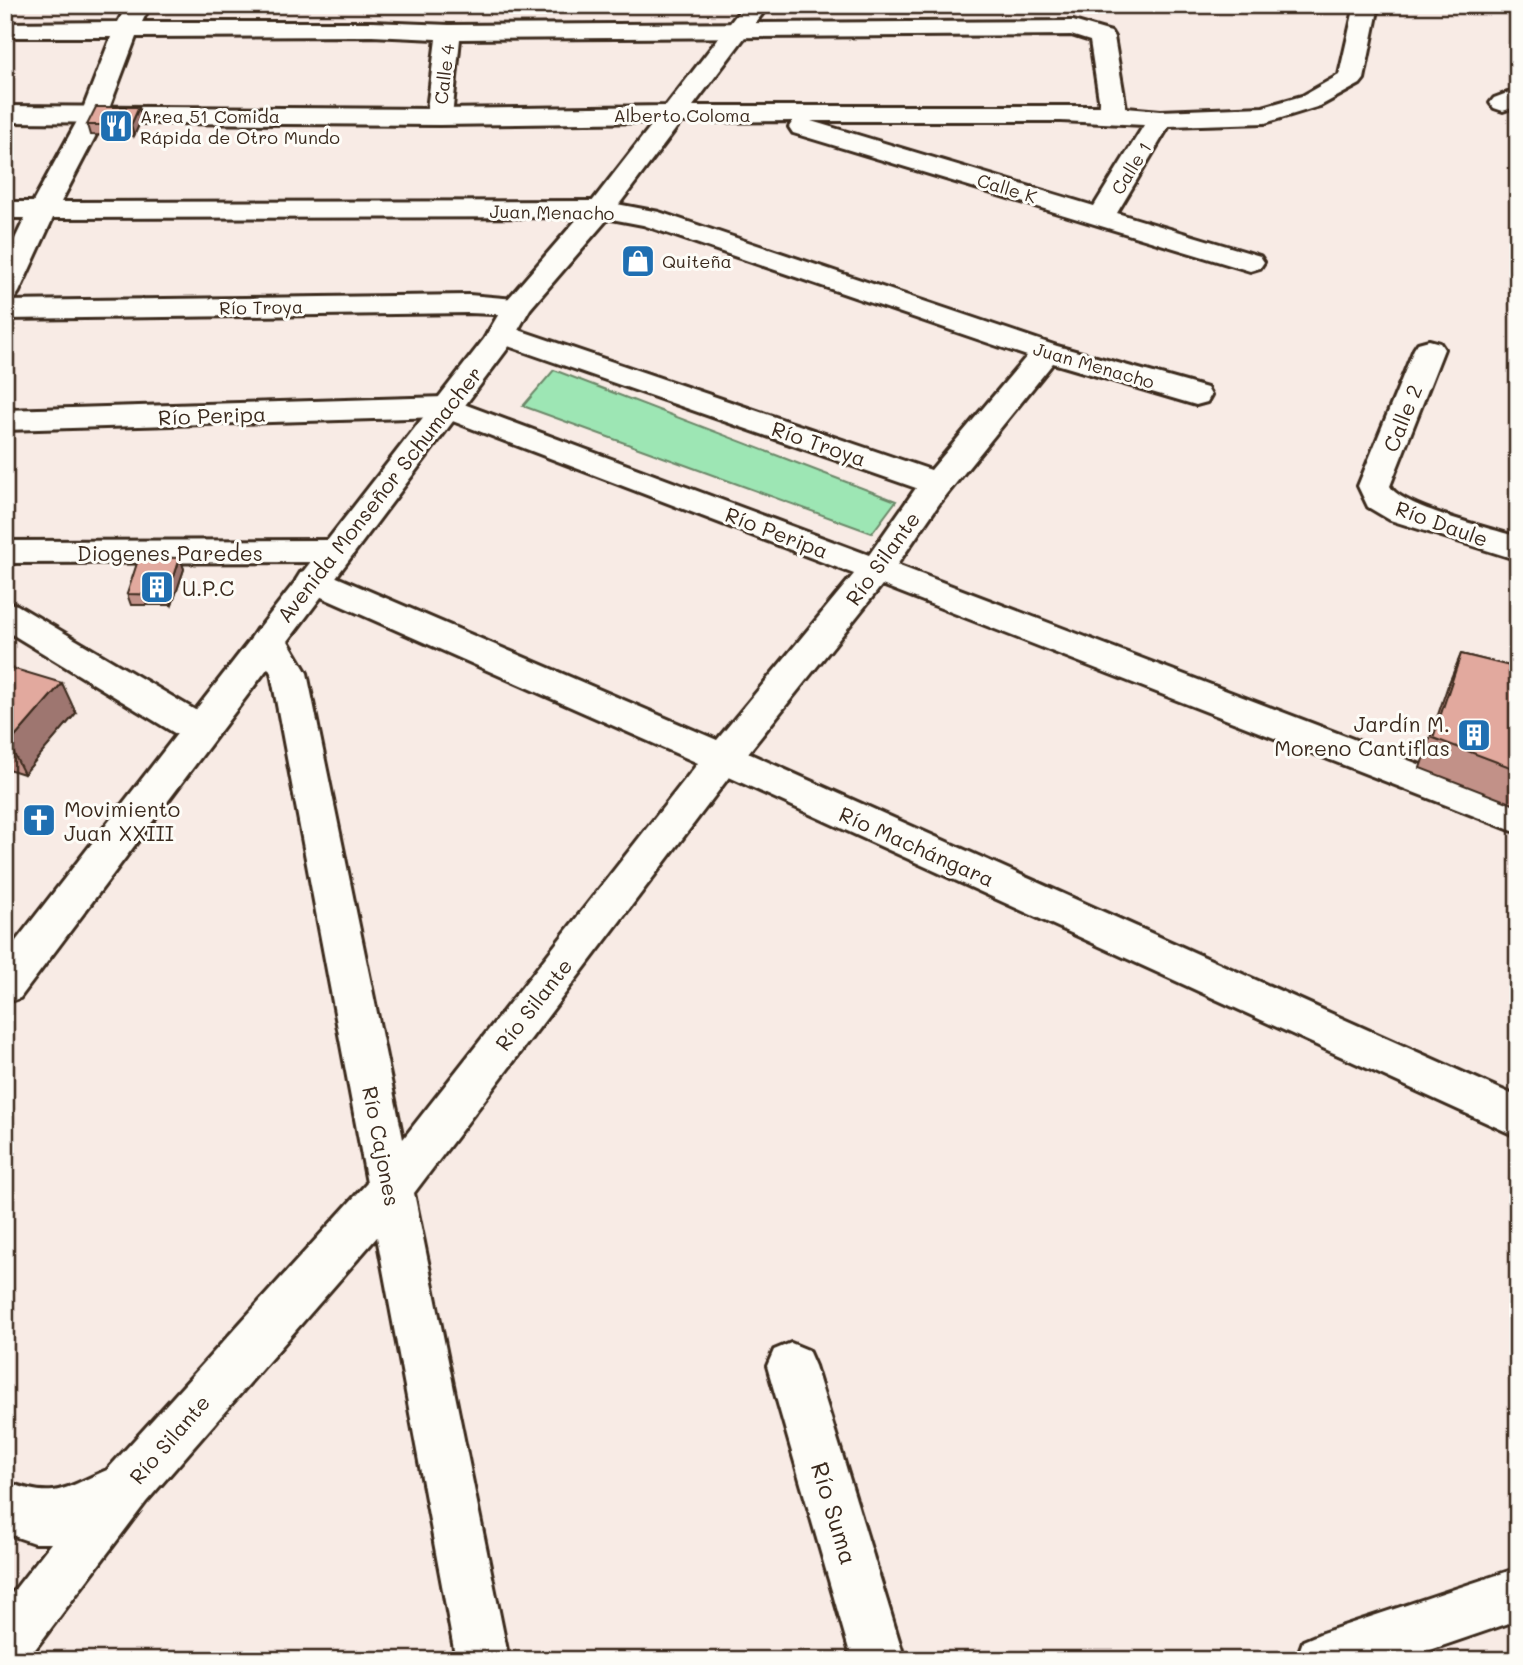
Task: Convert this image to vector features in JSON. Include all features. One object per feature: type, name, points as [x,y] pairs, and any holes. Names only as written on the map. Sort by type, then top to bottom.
[{"type":"street","points":[[5,292],[42,211],[94,114],[139,5]]},
{"type":"street","points":[[372,29],[378,5]]},
{"type":"street","name":"Avenida Monseñor Schumacher","points":[[5,986],[502,334],[517,306],[601,209],[757,5]]},
{"type":"street","name":"Alberto Coloma","points":[[5,114],[439,117],[1114,114],[1161,119],[1265,115],[1311,101],[1350,79],[1367,5]]},
{"type":"street","points":[[5,30],[372,29],[449,32],[519,17],[739,28],[1073,28],[1102,37],[1114,114]]},
{"type":"street","name":"Calle 4","points":[[439,117],[449,32]]},
{"type":"street","name":"Calle K","points":[[763,115],[1250,262]]},
{"type":"street","name":"Calle 1","points":[[1101,217],[1161,119]]},
{"type":"street","name":"Juan Menacho","points":[[5,210],[601,209],[649,218],[1046,352],[1196,395]]},
{"type":"street","name":"Río Troya","points":[[5,310],[469,304],[517,306]]},
{"type":"street","name":"Río Troya","points":[[502,334],[938,484]]},
{"type":"street","name":"Calle 2","points":[[1374,486],[1429,349]]},
{"type":"street","name":"Río Silante","points":[[5,1645],[128,1484],[391,1188],[723,758],[876,570],[938,484],[1046,352]]},
{"type":"street","name":"Río Peripa","points":[[5,420],[445,407],[1518,818]]},
{"type":"street","name":"Río Daule","points":[[1374,486],[1380,499],[1402,512],[1518,549]]},
{"type":"street","name":"Diogenes Paredes","points":[[5,552],[324,566]]},
{"type":"street","name":"Río Machángara","points":[[324,566],[723,758],[1518,1118]]},
{"type":"street","points":[[5,614],[199,730]]},
{"type":"street","name":"Río Cajones","points":[[269,638],[289,673],[483,1660]]},
{"type":"street","name":"Río Suma","points":[[791,1366],[879,1660]]},
{"type":"street","points":[[5,1506],[39,1519],[62,1515],[84,1511],[128,1484]]},
{"type":"street","points":[[1322,1660],[1518,1594]]},
{"type":"green space","points":[[554,370],[896,501],[872,533],[523,406]]},
{"type":"building","points":[[96,107],[139,107],[131,125],[87,125]]},
{"type":"building","points":[[139,557],[180,558],[168,595],[127,594]]},
{"type":"building","points":[[1461,654],[1518,668],[1518,770],[1433,738]]},
{"type":"building","points":[[5,666],[62,683],[9,744],[5,743]]},
{"type":"place","name":"Area 51 Comida Rápida de Otro Mundo","points":[[116,126]]},
{"type":"place","name":"Quiteña","points":[[638,261]]},
{"type":"place","name":"U.P.C","points":[[157,587]]},
{"type":"place","name":"Jardín M. Moreno Cantiflas","points":[[1474,735]]},
{"type":"place","name":"Movimiento Juan XXIII","points":[[39,820]]}]
